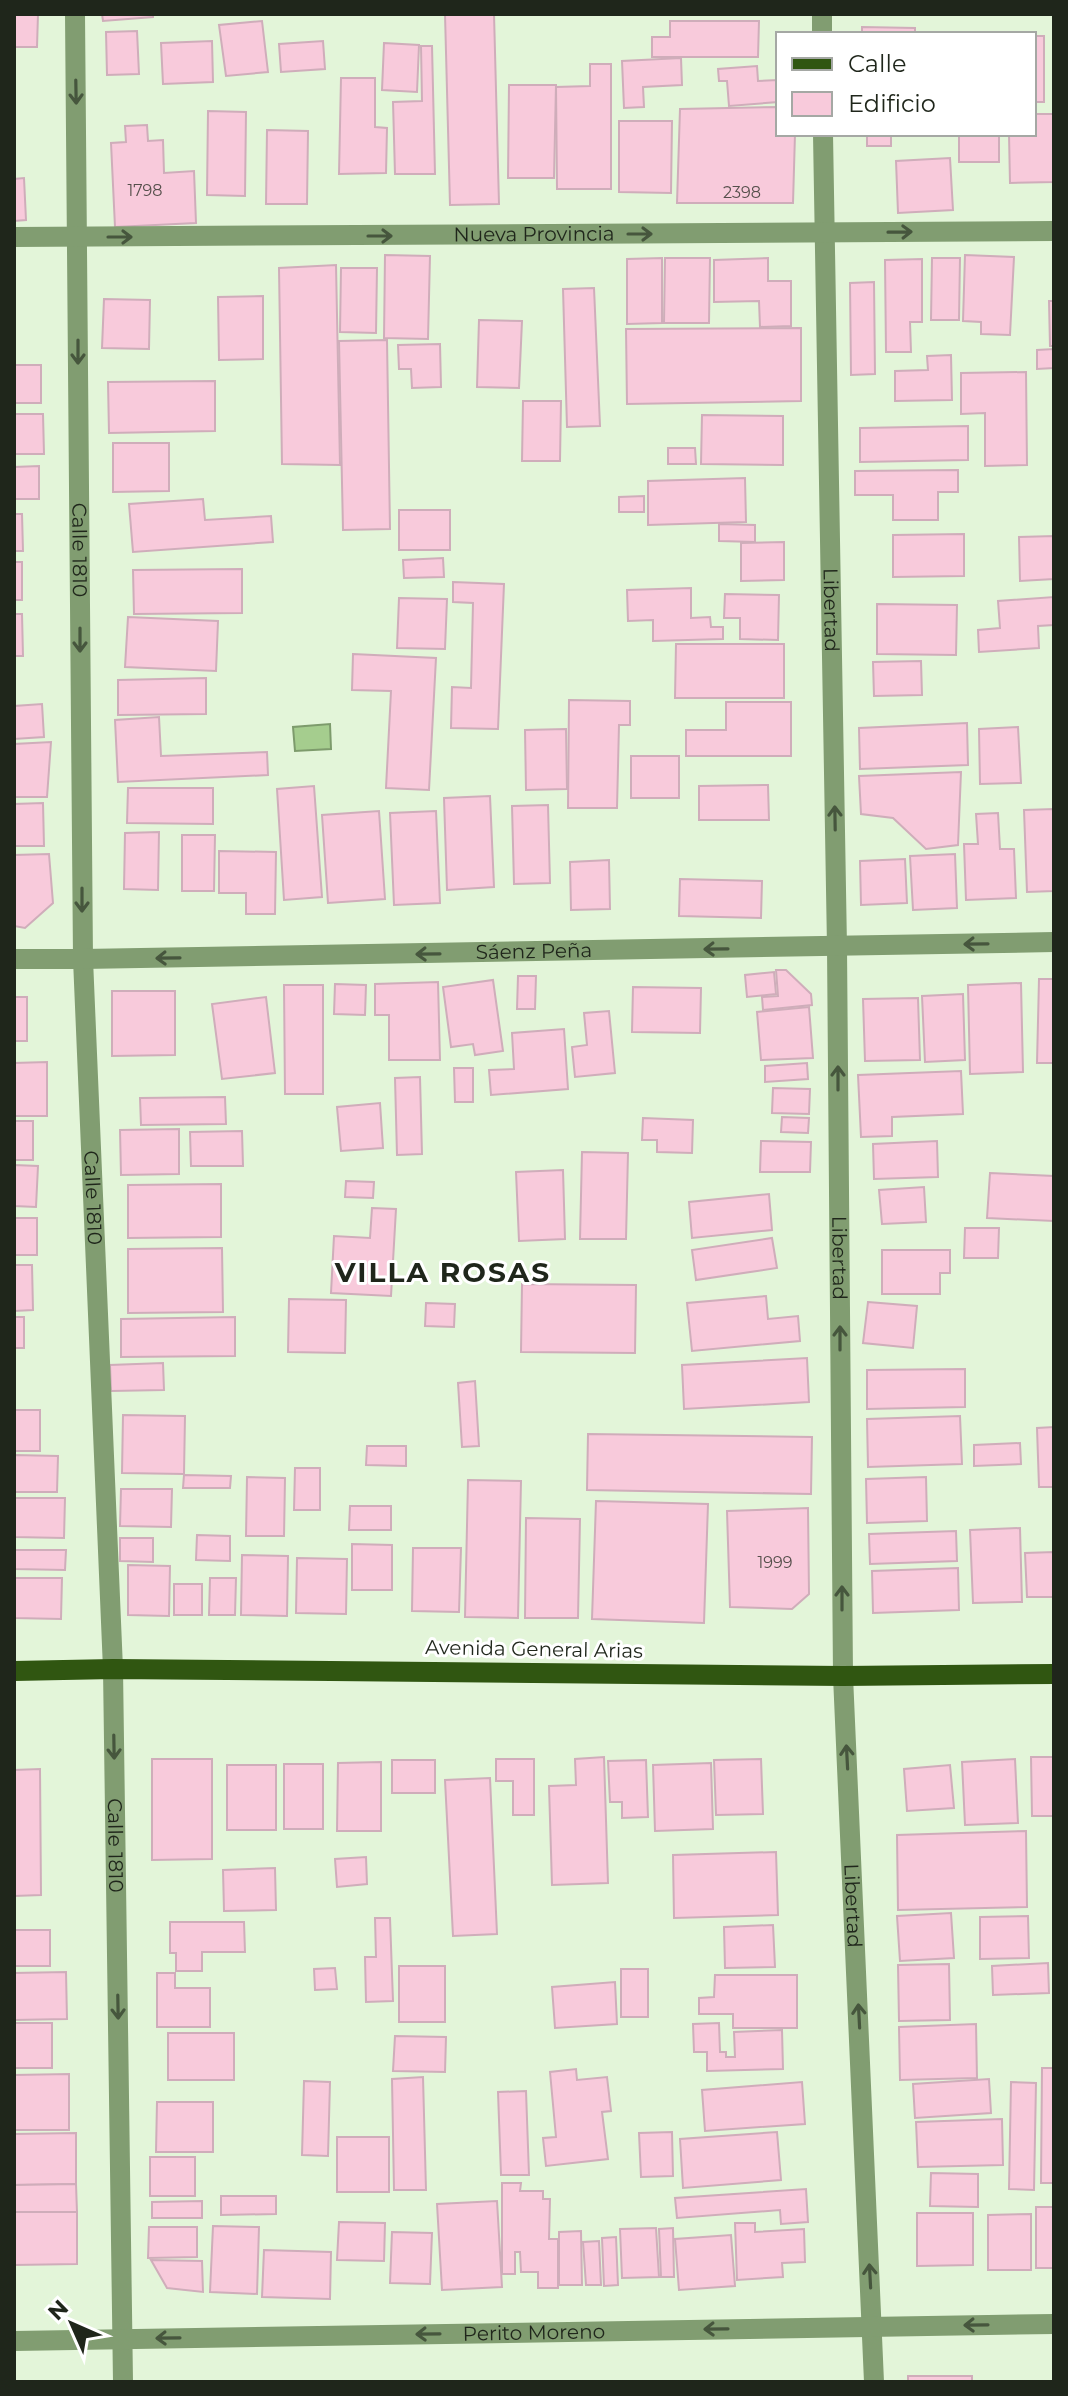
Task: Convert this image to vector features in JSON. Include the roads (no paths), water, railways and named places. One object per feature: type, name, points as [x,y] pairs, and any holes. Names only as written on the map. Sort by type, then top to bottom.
[{"type":"main road","name":"Avenida General Arias","points":[[14,1671],[113,1669],[843,1676],[1054,1674]]},
{"type":"street","name":"Calle 1810","points":[[75,14],[83,959],[113,1669],[123,2382]]},
{"type":"street","name":"Libertad","points":[[823,136],[837,947],[843,1676],[874,2382]]},
{"type":"street","name":"Nueva Provincia","points":[[14,237],[1054,231]]},
{"type":"street","name":"Sáenz Peña","points":[[14,959],[1054,942]]},
{"type":"street","name":"Perito Moreno","points":[[14,2341],[1054,2324]]},
{"type":"district","name":"VILLA ROSAS","points":[[443,1272]]}]
